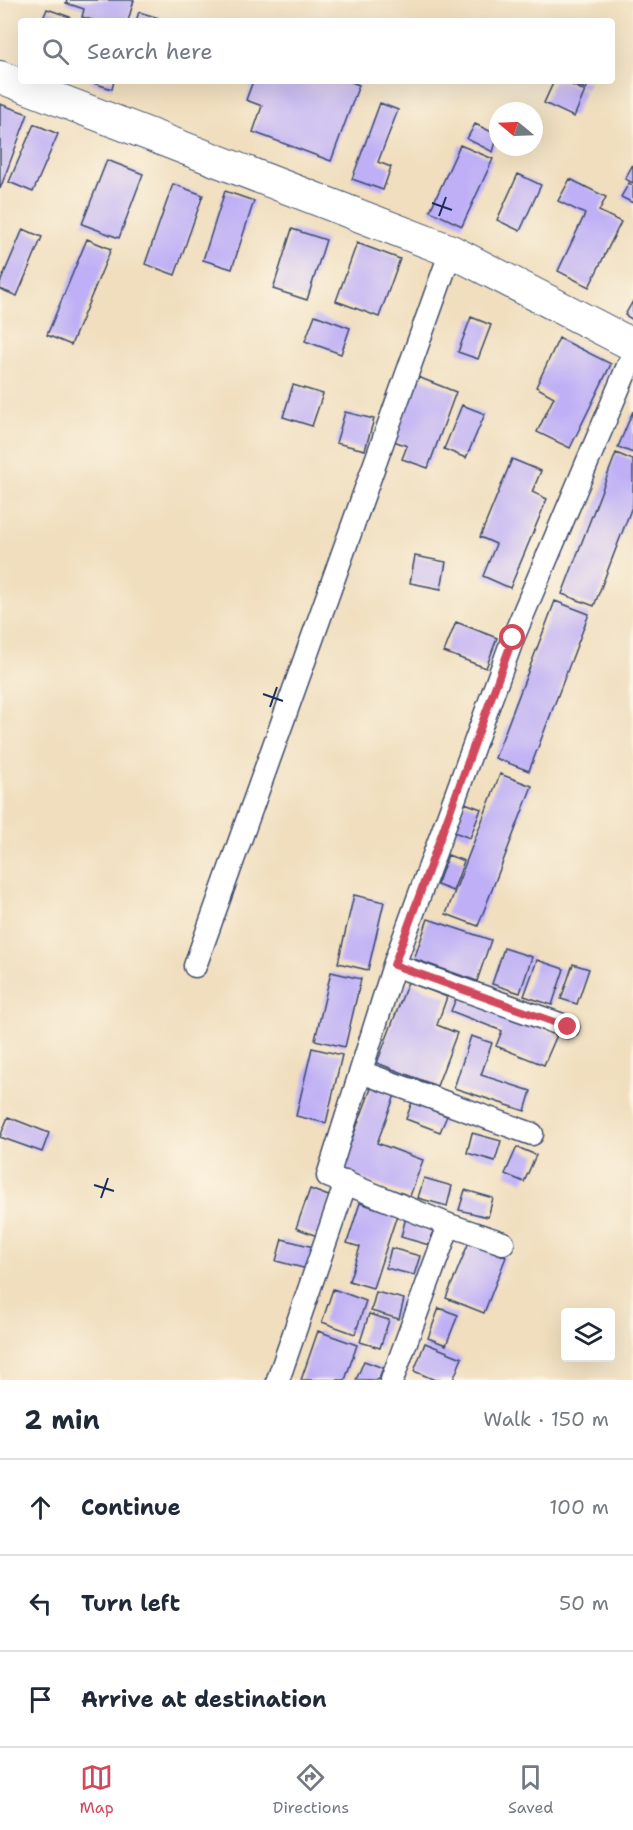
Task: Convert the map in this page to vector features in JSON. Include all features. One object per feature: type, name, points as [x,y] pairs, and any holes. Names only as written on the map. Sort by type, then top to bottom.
[{"type":"street","points":[[0,77],[18,84]]},
{"type":"street","points":[[18,84],[451,251],[633,345]]},
{"type":"street","points":[[195,966],[451,251]]},
{"type":"street","points":[[503,1243],[449,1226],[328,1176],[394,965],[513,638],[633,354]]},
{"type":"street","points":[[394,965],[568,1027]]},
{"type":"street","points":[[361,1072],[532,1134]]},
{"type":"street","points":[[278,1380],[346,1182]]},
{"type":"street","points":[[392,1380],[449,1226]]},
{"type":"building","points":[[67,0],[134,0],[129,18],[85,18],[82,17],[84,9],[66,3]]},
{"type":"building","points":[[47,9],[70,17],[70,18],[43,18]]},
{"type":"building","points":[[139,12],[159,18],[137,18]]},
{"type":"building","points":[[96,84],[113,84],[112,89]]},
{"type":"building","points":[[252,84],[359,85],[331,161],[253,132],[262,106],[246,100]]},
{"type":"building","points":[[553,84],[570,84],[585,91],[574,117],[544,103]]},
{"type":"building","points":[[574,84],[588,84],[586,89]]},
{"type":"building","points":[[380,103],[398,110],[378,162],[391,167],[383,190],[352,179]]},
{"type":"building","points":[[0,104],[28,114],[0,189]]},
{"type":"building","points":[[34,124],[58,134],[33,192],[9,182]]},
{"type":"building","points":[[475,124],[489,131],[489,150],[467,139]]},
{"type":"building","points":[[460,145],[493,159],[462,226],[430,211]]},
{"type":"building","points":[[107,160],[143,174],[119,238],[82,224]]},
{"type":"building","points":[[633,164],[633,183],[625,179]]},
{"type":"building","points":[[518,174],[541,185],[520,231],[497,220]]},
{"type":"building","points":[[570,179],[606,197],[599,211],[621,222],[589,287],[558,271],[585,214],[558,201]]},
{"type":"building","points":[[629,183],[633,186],[633,203],[621,197]]},
{"type":"building","points":[[173,184],[203,195],[175,275],[145,264]]},
{"type":"building","points":[[225,191],[254,201],[232,269],[203,260]]},
{"type":"building","points":[[23,229],[42,237],[17,296],[0,289],[0,283]]},
{"type":"building","points":[[292,229],[326,240],[307,300],[273,289]]},
{"type":"building","points":[[87,239],[111,249],[71,345],[47,335]]},
{"type":"building","points":[[357,243],[400,259],[379,317],[336,301]]},
{"type":"building","points":[[633,301],[633,320],[625,315]]},
{"type":"building","points":[[315,315],[350,328],[341,354],[305,341]]},
{"type":"building","points":[[471,317],[491,325],[478,359],[458,352]]},
{"type":"building","points":[[559,338],[611,364],[570,448],[537,432],[554,397],[536,387]]},
{"type":"building","points":[[418,377],[456,392],[428,468],[402,459],[407,446],[394,441]]},
{"type":"building","points":[[293,385],[323,394],[312,426],[283,417]]},
{"type":"building","points":[[462,405],[485,414],[466,458],[444,449]]},
{"type":"building","points":[[633,411],[633,453],[618,447]]},
{"type":"building","points":[[345,412],[374,419],[365,450],[336,443]]},
{"type":"building","points":[[616,453],[633,460],[633,504],[594,606],[562,594]]},
{"type":"building","points":[[512,459],[541,471],[532,492],[547,499],[510,588],[483,576],[496,544],[480,537]]},
{"type":"building","points":[[415,556],[446,562],[441,589],[410,583]]},
{"type":"building","points":[[555,601],[589,614],[529,771],[495,758]]},
{"type":"building","points":[[456,622],[497,638],[486,668],[444,652]]},
{"type":"building","points":[[500,774],[532,786],[478,926],[446,914]]},
{"type":"building","points":[[465,803],[481,809],[470,838],[454,832]]},
{"type":"building","points":[[448,855],[464,861],[453,891],[437,885]]},
{"type":"building","points":[[354,895],[384,902],[368,970],[338,963]]},
{"type":"building","points":[[428,919],[491,940],[477,981],[414,959]]},
{"type":"building","points":[[504,948],[532,957],[520,993],[492,984]]},
{"type":"building","points":[[537,960],[564,969],[552,1005],[524,996]]},
{"type":"building","points":[[573,964],[589,969],[577,1004],[561,999]]},
{"type":"building","points":[[331,972],[361,979],[345,1047],[315,1040]]},
{"type":"building","points":[[408,982],[447,997],[437,1025],[457,1033],[437,1086],[377,1063]]},
{"type":"building","points":[[457,996],[557,1035],[544,1065],[496,1046],[502,1031],[451,1011]]},
{"type":"building","points":[[471,1036],[492,1043],[481,1075],[531,1091],[525,1111],[454,1088]]},
{"type":"building","points":[[312,1048],[342,1055],[326,1123],[296,1116]]},
{"type":"building","points":[[372,1086],[395,1095],[377,1143],[423,1160],[410,1196],[340,1171]]},
{"type":"building","points":[[412,1102],[447,1116],[440,1132],[406,1119]]},
{"type":"building","points":[[8,1117],[49,1133],[42,1152],[0,1137]]},
{"type":"building","points":[[472,1133],[501,1141],[495,1161],[467,1153]]},
{"type":"building","points":[[517,1147],[536,1155],[524,1182],[505,1174]]},
{"type":"building","points":[[424,1178],[452,1186],[447,1206],[418,1198]]},
{"type":"building","points":[[310,1189],[331,1197],[317,1236],[296,1228]]},
{"type":"building","points":[[465,1190],[493,1198],[488,1217],[459,1210]]},
{"type":"building","points":[[360,1203],[397,1215],[373,1288],[349,1281],[360,1247],[347,1243]]},
{"type":"building","points":[[406,1217],[435,1225],[429,1245],[401,1237]]},
{"type":"building","points":[[282,1239],[321,1249],[315,1271],[276,1261]]},
{"type":"building","points":[[469,1242],[506,1257],[484,1313],[446,1298]]},
{"type":"building","points":[[391,1248],[420,1256],[414,1275],[386,1268]]},
{"type":"building","points":[[333,1289],[366,1301],[355,1334],[322,1322]]},
{"type":"building","points":[[376,1292],[404,1299],[399,1319],[371,1311]]},
{"type":"building","points":[[439,1308],[458,1315],[446,1345],[428,1338]]},
{"type":"building","points":[[369,1314],[389,1320],[380,1348],[360,1342]]},
{"type":"building","points":[[318,1331],[357,1345],[345,1380],[301,1380]]},
{"type":"building","points":[[425,1343],[462,1358],[453,1380],[435,1380],[414,1371]]},
{"type":"building","points":[[364,1361],[383,1368],[378,1380],[356,1380]]},
{"type":"route","points":[[513,638],[394,965],[568,1027]]}]
